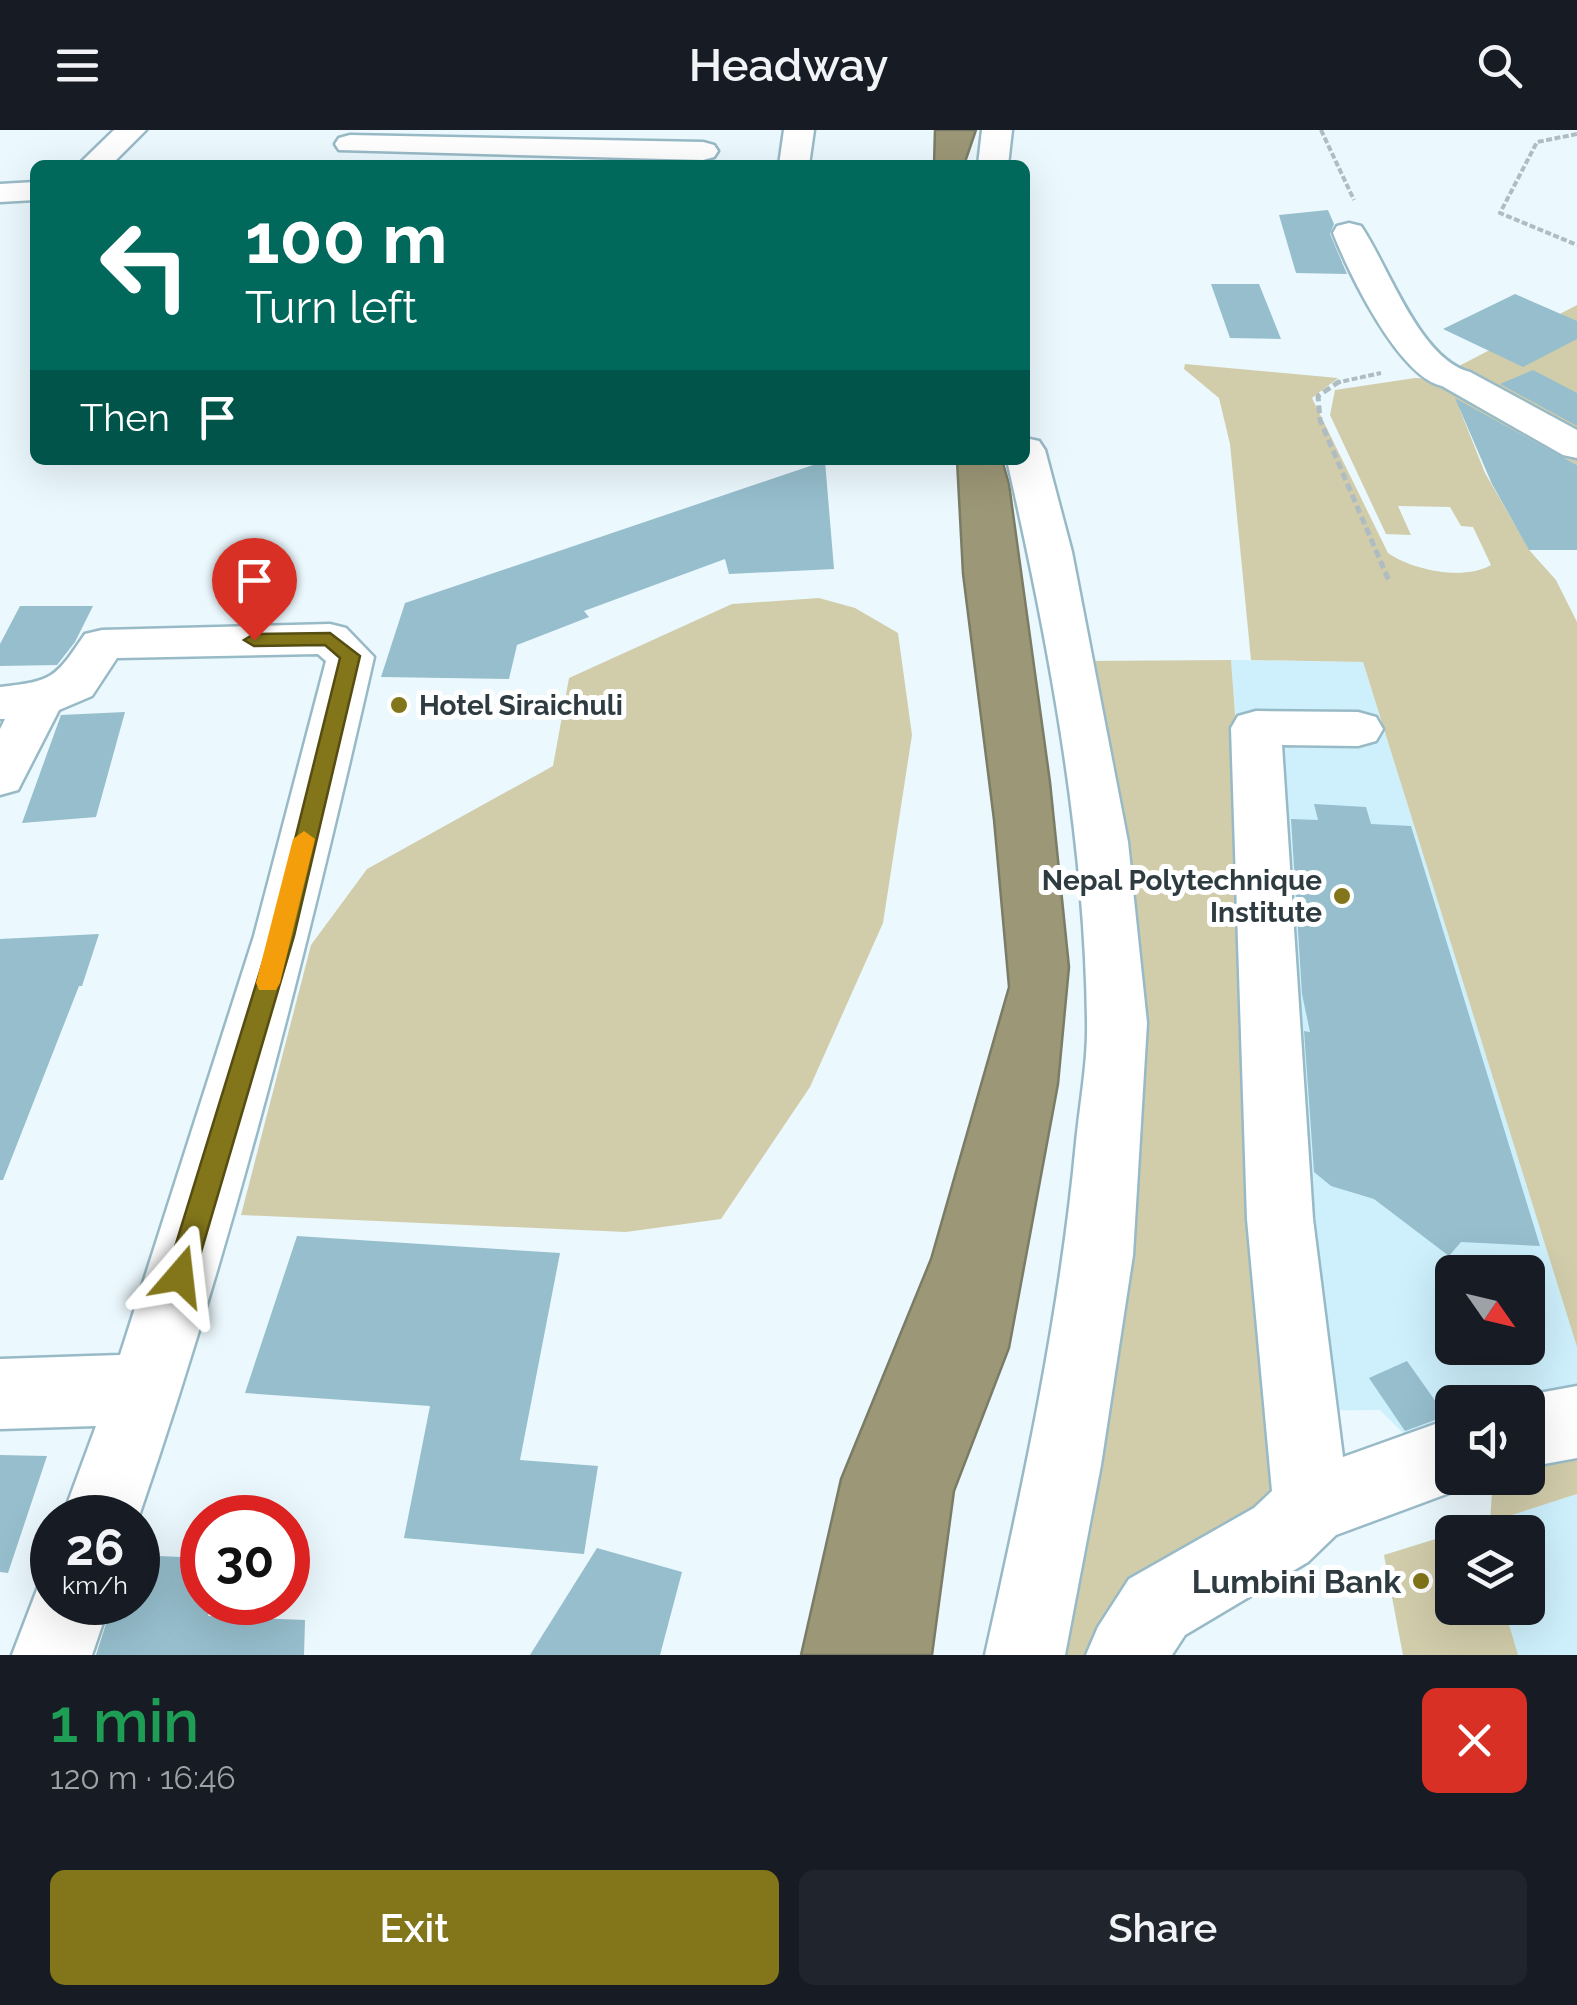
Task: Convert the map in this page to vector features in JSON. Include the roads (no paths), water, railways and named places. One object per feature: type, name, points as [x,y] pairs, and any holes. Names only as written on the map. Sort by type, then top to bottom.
[{"type":"street","points":[[98,160],[131,130]]},
{"type":"street","points":[[795,160],[799,130]]},
{"type":"street","points":[[994,160],[997,130]]},
{"type":"street","points":[[348,146],[703,152]]},
{"type":"street","points":[[0,193],[30,191]]},
{"type":"street","points":[[1348,233],[1367,278],[1388,313],[1450,377],[1577,446]]},
{"type":"street","points":[[1025,1655],[1064,1465],[1099,1255],[1117,1024],[1103,860],[1079,706],[1050,552],[1029,465]]},
{"type":"street","points":[[0,776],[20,701],[75,685],[102,646],[140,641],[330,639],[350,656],[282,936],[146,1389],[108,1495]]},
{"type":"street","points":[[1311,1506],[1280,1220],[1256,728],[1358,729]]},
{"type":"street","points":[[0,1394],[146,1389]]},
{"type":"street","points":[[1545,1428],[1577,1422]]},
{"type":"street","points":[[1126,1655],[1157,1608],[1280,1535],[1311,1506],[1435,1461]]},
{"type":"street","points":[[52,1655],[63,1625]]},
{"type":"place","name":"Hotel Siraichuli","points":[[399,705]]},
{"type":"place","name":"Nepal Polytechnique Institute","points":[[1342,896]]},
{"type":"place","name":"Lumbini Bank","points":[[1421,1581]]}]
